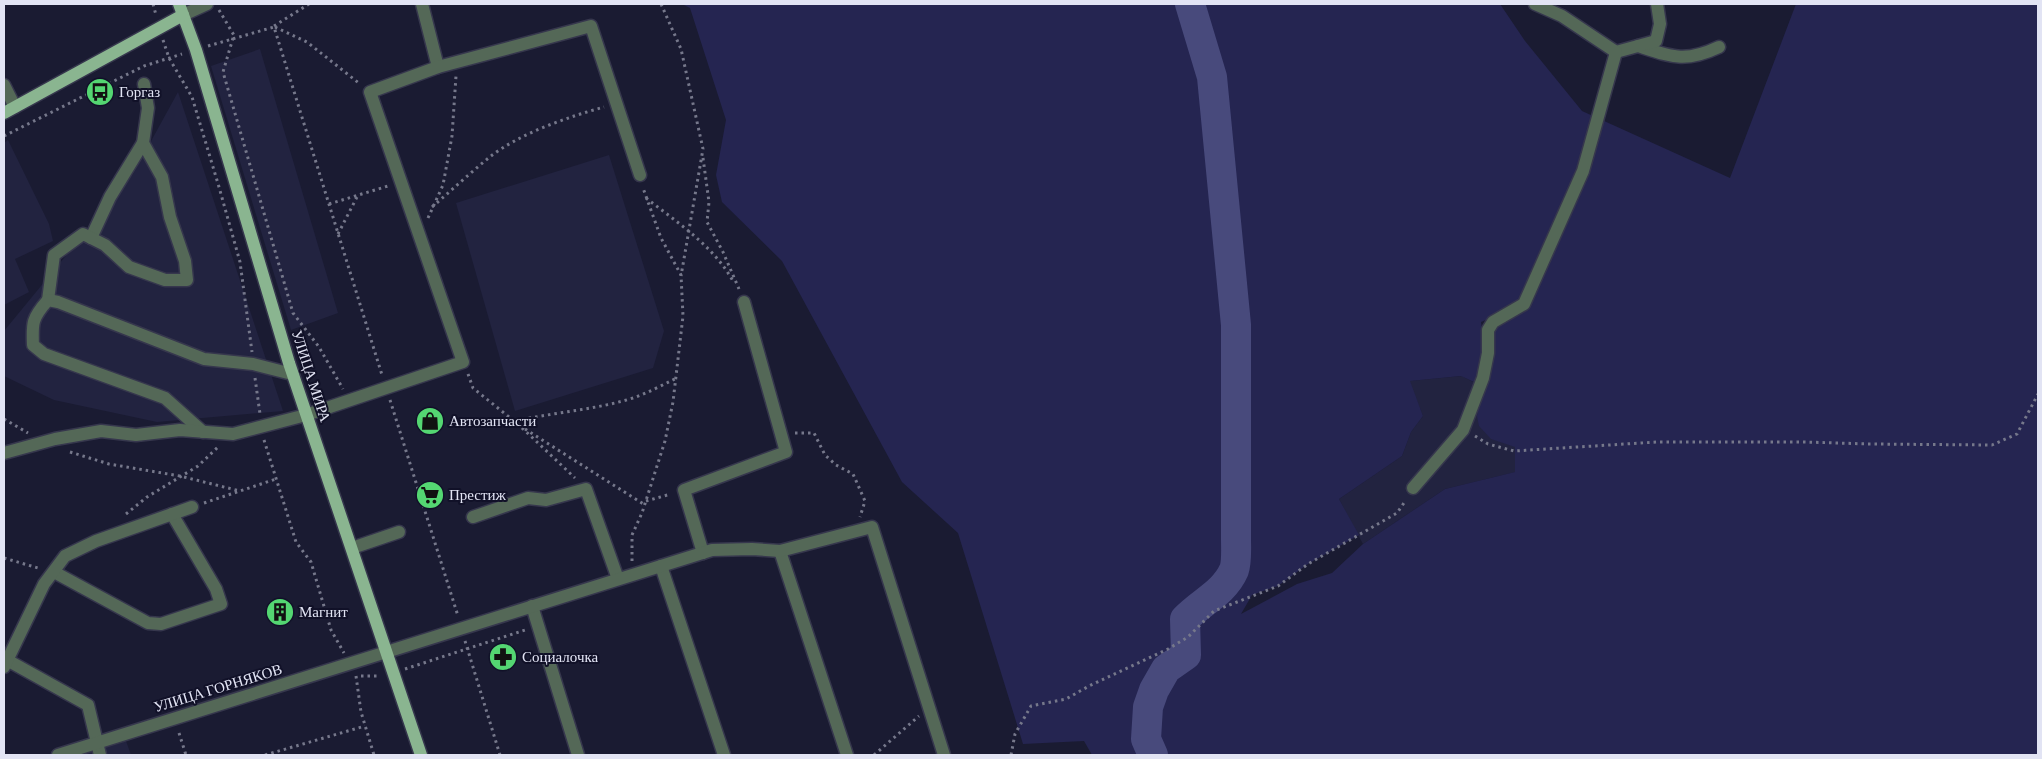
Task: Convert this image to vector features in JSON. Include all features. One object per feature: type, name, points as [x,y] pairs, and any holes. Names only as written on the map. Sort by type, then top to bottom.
[{"type":"main road","points":[[4,113],[159,29],[181,9]]},
{"type":"main road","name":"УЛИЦА МИРА","points":[[181,9],[196,50],[292,374],[421,755]]},
{"type":"street","points":[[181,9],[207,4]]},
{"type":"street","points":[[422,4],[438,67]]},
{"type":"street","points":[[1535,4],[1562,16],[1616,52],[1656,41],[1660,24],[1657,4]]},
{"type":"street","points":[[4,453],[44,442],[101,432],[136,434],[180,430],[233,434],[306,415],[464,362],[370,92],[438,67],[591,26],[640,175]]},
{"type":"street","points":[[1638,46],[1678,58],[1705,54],[1719,47]]},
{"type":"street","points":[[1412,488],[1463,430],[1484,378],[1488,353],[1488,330],[1493,322],[1524,304],[1583,171],[1616,52]]},
{"type":"street","points":[[90,238],[110,197],[143,143],[148,108],[144,84]]},
{"type":"street","points":[[4,85],[15,107]]},
{"type":"street","points":[[143,143],[162,177],[170,217],[186,261],[187,280],[165,280],[129,267],[105,245],[83,234],[54,255],[48,300],[32,322],[33,346],[44,354],[165,398],[203,432]]},
{"type":"street","points":[[48,300],[58,302],[204,359],[253,364],[292,374]]},
{"type":"street","points":[[703,553],[684,490],[786,452],[744,302]]},
{"type":"street","points":[[473,517],[528,498],[546,500],[586,489],[618,579]]},
{"type":"street","points":[[98,749],[88,705],[5,664],[44,584],[65,556],[96,541],[192,507]]},
{"type":"street","points":[[54,572],[148,623],[161,624],[221,604],[216,590],[172,514]]},
{"type":"street","points":[[856,532],[872,527],[944,755]]},
{"type":"street","points":[[352,548],[399,532]]},
{"type":"street","name":"УЛИЦА ГОРНЯКОВ","points":[[58,755],[98,749],[350,663],[712,550],[752,549],[780,551],[856,532]]},
{"type":"street","points":[[780,551],[846,755]]},
{"type":"street","points":[[661,566],[724,755]]},
{"type":"street","points":[[532,606],[578,755]]},
{"type":"path","points":[[153,4],[169,58],[192,97],[240,262],[262,427],[276,479],[296,542],[311,562],[331,630],[356,676],[361,712],[374,755]]},
{"type":"path","points":[[214,4],[224,16],[234,38],[223,72],[293,314],[318,347],[350,400]]},
{"type":"path","points":[[4,136],[144,66],[274,27],[309,4]]},
{"type":"path","points":[[661,4],[681,49],[694,103],[708,202],[707,222],[723,252],[744,302]]},
{"type":"path","points":[[274,27],[306,42],[370,92]]},
{"type":"path","points":[[274,27],[500,755]]},
{"type":"path","points":[[420,234],[442,185],[452,136],[456,62]]},
{"type":"path","points":[[432,207],[492,155],[527,136],[570,117],[616,103]]},
{"type":"path","points":[[632,574],[632,535],[646,503],[665,441],[676,378],[683,316],[681,276],[702,154]]},
{"type":"path","points":[[640,175],[645,198],[661,238],[681,276]]},
{"type":"path","points":[[329,204],[402,182]]},
{"type":"path","points":[[338,235],[358,195]]},
{"type":"path","points":[[645,198],[707,247],[728,272],[744,302]]},
{"type":"path","points":[[464,362],[473,388],[515,422],[646,503]]},
{"type":"path","points":[[515,422],[550,414],[593,408],[634,398],[676,378]]},
{"type":"path","points":[[1463,430],[1488,444],[1514,451],[1606,444],[1676,442],[1992,445],[2017,434],[2038,394]]},
{"type":"path","points":[[4,419],[44,442]]},
{"type":"path","points":[[519,425],[586,489]]},
{"type":"path","points":[[781,433],[814,433],[825,455],[853,474],[865,501],[856,532]]},
{"type":"path","points":[[122,518],[147,497],[198,466],[233,434]]},
{"type":"path","points":[[67,451],[109,464],[180,476],[240,491]]},
{"type":"path","points":[[192,507],[276,479]]},
{"type":"path","points":[[1011,755],[1015,734],[1032,706],[1066,700],[1089,686],[1168,649],[1188,637],[1214,611],[1278,586],[1308,564],[1397,512],[1412,488]]},
{"type":"path","points":[[646,503],[684,490]]},
{"type":"path","points":[[4,558],[54,572]]},
{"type":"path","points":[[346,679],[356,676],[379,676],[394,672],[537,625]]},
{"type":"path","points":[[874,755],[911,721],[930,709]]},
{"type":"path","points":[[264,755],[365,726]]},
{"type":"path","points":[[170,735],[188,730]]},
{"type":"path","points":[[178,732],[186,755]]},
{"type":"shaded area","points":[[682,4],[1500,4],[1525,41],[1582,111],[1730,178],[1796,4],[2038,4],[2038,755],[1092,755],[1084,741],[1023,744],[958,533],[902,482],[782,261],[722,202],[716,175],[726,120],[690,8]],"holes":[[[1488,319],[1485,351],[1481,322]],[[1485,353],[1477,416],[1479,426],[1491,439],[1515,447],[1515,472],[1445,489],[1363,544],[1332,573],[1297,584],[1241,614],[1252,595],[1278,586],[1308,564],[1359,535],[1339,499],[1402,456],[1411,432],[1423,416],[1410,381],[1461,376],[1474,382]]]},
{"type":"shaded area","points":[[260,49],[338,313],[291,330],[211,66]]},
{"type":"shaded area","points":[[178,92],[283,411],[157,422],[54,400],[4,376],[4,331],[133,174]]},
{"type":"shaded area","points":[[8,140],[49,224],[53,241],[15,259],[29,292],[4,305],[4,143]]},
{"type":"shaded area","points":[[609,155],[664,331],[653,368],[515,411],[456,203]]},
{"type":"shaded area","points":[[1462,376],[1517,405],[1516,472],[1445,489],[1363,544],[1339,499],[1402,456],[1411,432],[1423,416],[1409,381]]},
{"type":"shaded area","points":[[126,741],[131,755],[82,755]]},
{"type":"waterway","points":[[1153,755],[1146,739],[1148,707],[1154,690],[1166,669],[1186,655],[1185,619],[1218,591],[1230,578],[1236,559],[1236,325],[1212,77],[1190,4]]},
{"type":"place","name":"Горгаз","points":[[100,92]]},
{"type":"place","name":"Автозапчасти","points":[[430,421]]},
{"type":"place","name":"Престиж","points":[[430,495]]},
{"type":"place","name":"Магнит","points":[[280,612]]},
{"type":"place","name":"Социалочка","points":[[503,657]]}]
